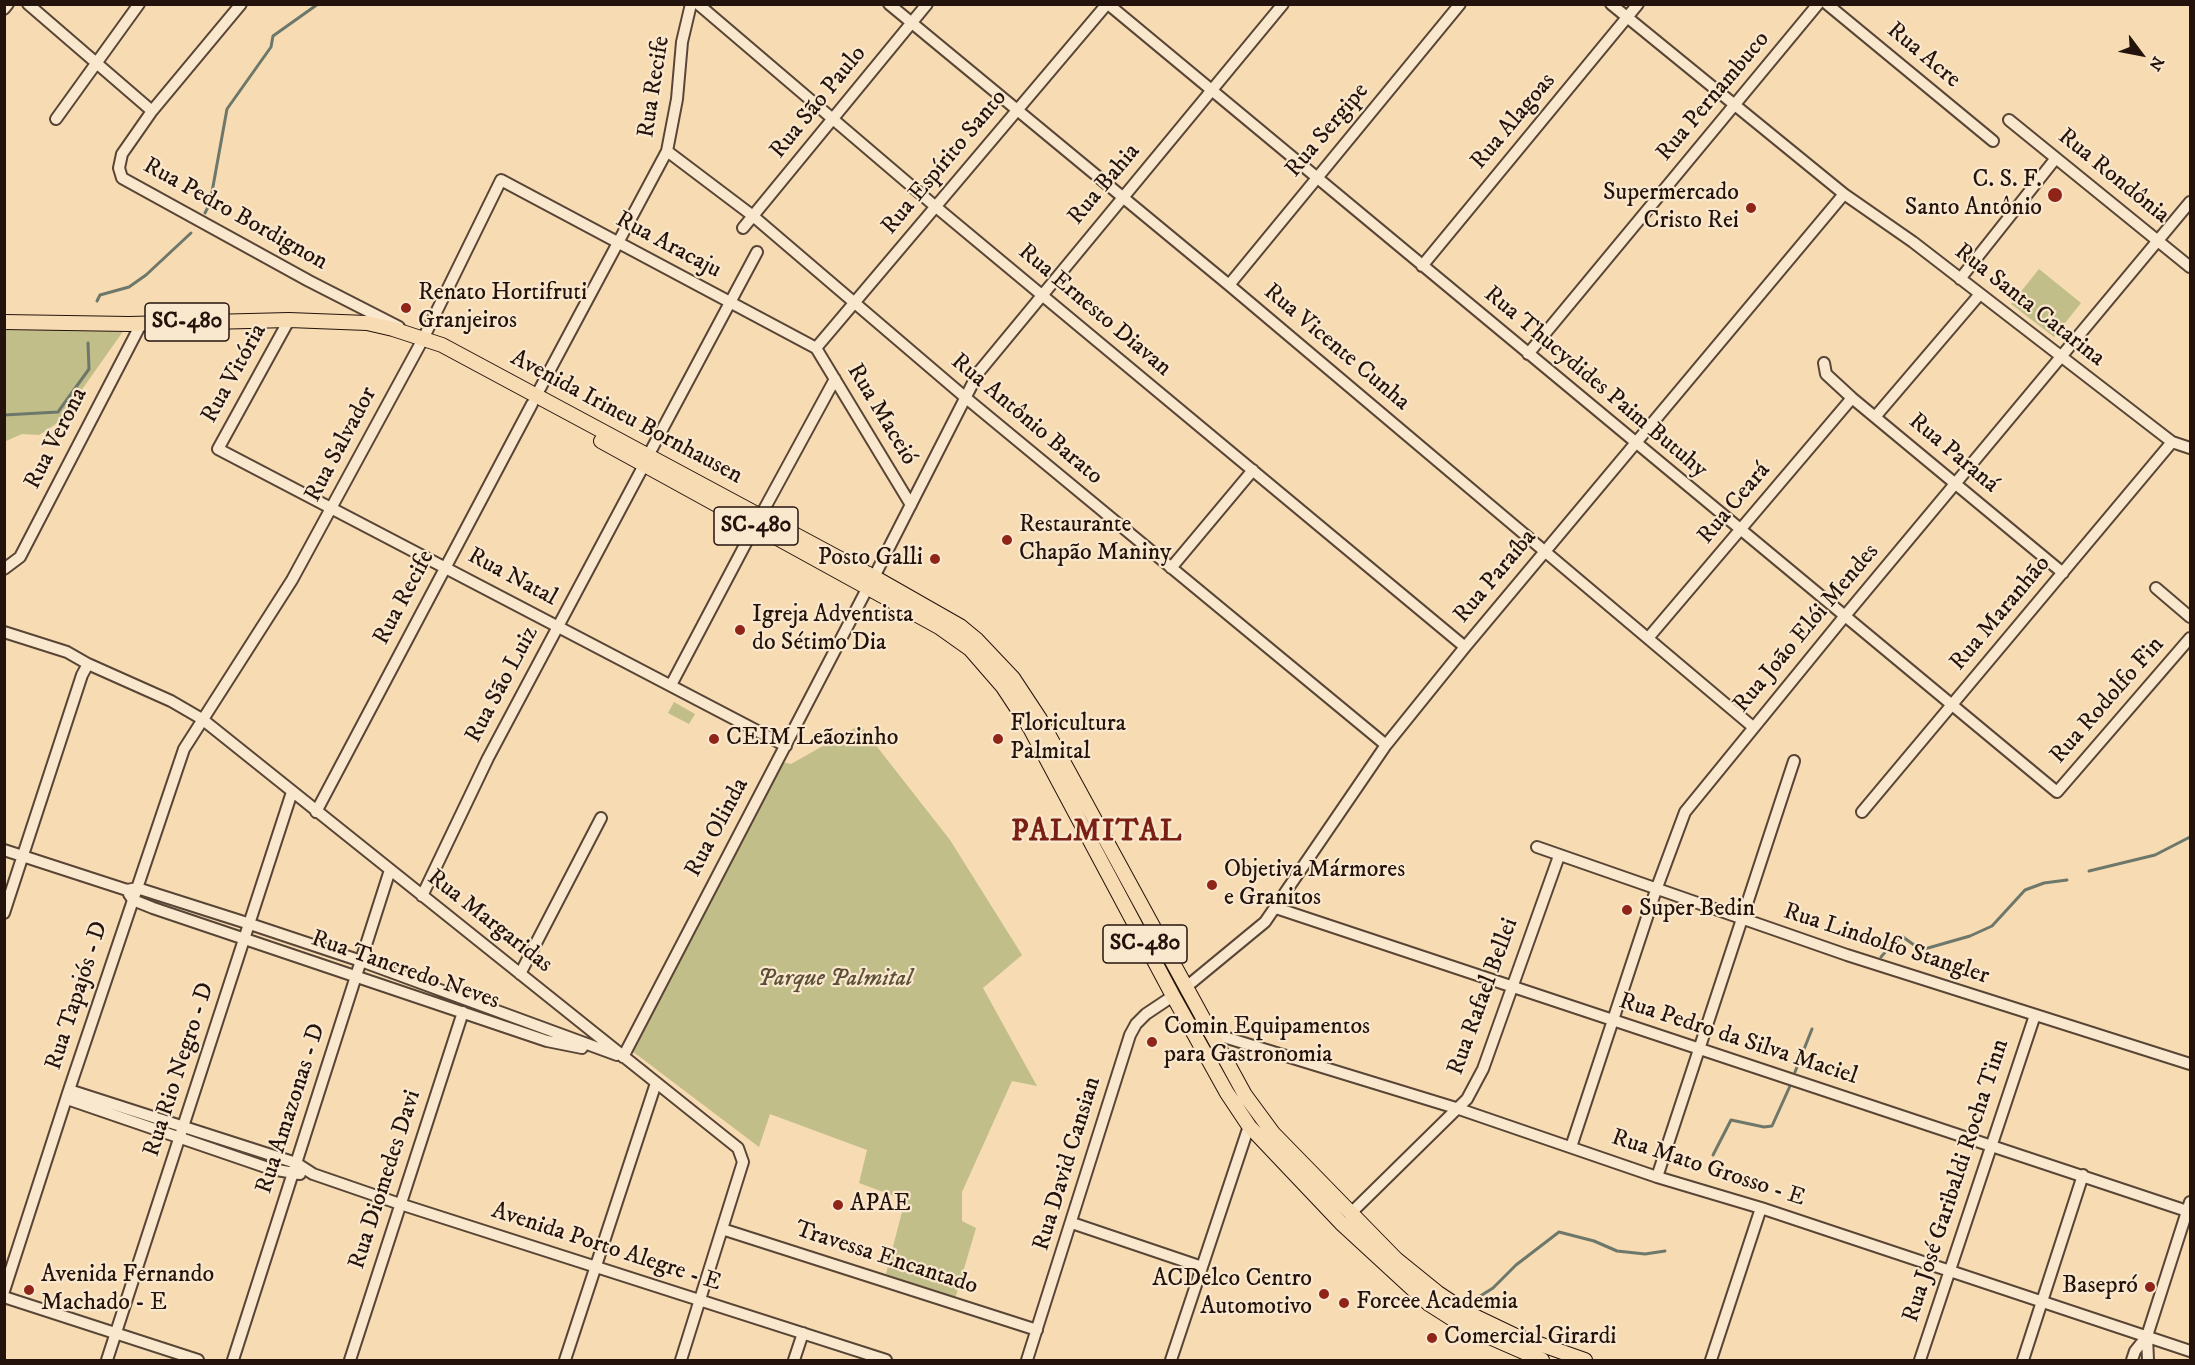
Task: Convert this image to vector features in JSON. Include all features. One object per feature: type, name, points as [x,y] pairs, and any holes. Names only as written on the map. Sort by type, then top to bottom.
[{"type":"main road","name":"SC-480","points":[[4,322],[141,324],[289,320],[367,323],[423,339]]},
{"type":"main road","name":"Avenida Irineu Bornhausen","points":[[423,339],[442,345],[534,400],[871,582],[960,626],[977,640],[1013,678],[1072,773],[1245,1095],[1262,1119],[1345,1218],[1409,1271],[1468,1313],[1514,1335],[1585,1360]]},
{"type":"main road","name":"Avenida Irineu Bornhausen","points":[[871,582],[954,636],[970,649],[1003,687],[1030,728],[1196,1039],[1227,1094],[1249,1126],[1345,1218],[1428,1304],[1462,1325],[1542,1360]]},
{"type":"main road","points":[[1196,1039],[1211,1033]]},
{"type":"street","points":[[4,9],[8,4]]},
{"type":"street","points":[[28,4],[152,111]]},
{"type":"street","points":[[56,119],[139,4]]},
{"type":"street","name":"Rua Pedro Bordignon","points":[[241,4],[152,111],[122,154],[119,168],[122,178],[309,281],[423,339]]},
{"type":"street","name":"Rua Recife","points":[[316,812],[616,242],[667,151],[677,99],[682,42],[691,4]]},
{"type":"street","name":"Rua Ernesto Diavan","points":[[698,4],[936,207],[1465,647]]},
{"type":"street","name":"Rua Vicente Cunha","points":[[889,4],[1546,550],[1753,727]]},
{"type":"street","name":"Rua São Paulo","points":[[743,228],[927,4]]},
{"type":"street","name":"Rua Thucydides Paim Butuhy","points":[[1107,4],[2057,792]]},
{"type":"street","name":"Rua Espírito Santo","points":[[816,348],[1107,4]]},
{"type":"street","name":"Rua Bahia","points":[[966,398],[978,373],[1283,4]]},
{"type":"street","name":"Rua Sergipe","points":[[1229,285],[1460,4]]},
{"type":"street","name":"Rua Santa Catarina","points":[[1611,4],[1844,194],[1980,294],[2172,442],[2190,448]]},
{"type":"street","name":"Rua Alagoas","points":[[1422,266],[1638,4]]},
{"type":"street","name":"Rua Pernambuco","points":[[1528,354],[1818,4]]},
{"type":"street","name":"Rua Acre","points":[[1827,4],[1993,141]]},
{"type":"street","name":"Rua Rondônia","points":[[2009,120],[2190,267]]},
{"type":"street","name":"Rua Antônio Barato","points":[[667,151],[753,216],[966,398],[1386,745]]},
{"type":"street","points":[[1960,279],[2056,158]]},
{"type":"street","name":"Rua Salvador","points":[[202,719],[258,636],[332,507],[423,339],[501,180]]},
{"type":"street","name":"Rua Aracaju","points":[[501,180],[816,348]]},
{"type":"street","name":"Rua Paraíba","points":[[1185,987],[1265,922],[1386,745],[1465,647],[1844,194]]},
{"type":"street","name":"Rua João Elói Mendes","points":[[1571,1147],[1656,890],[1685,812],[1844,616],[2062,358],[2190,202]]},
{"type":"street","name":"Rua São Luiz","points":[[422,896],[488,758],[757,252]]},
{"type":"street","points":[[1875,417],[1980,294]]},
{"type":"street","name":"Rua Vitória","points":[[218,449],[289,320]]},
{"type":"street","name":"Rua Verona","points":[[4,569],[20,557],[141,324]]},
{"type":"street","name":"Rua Maceió","points":[[816,348],[911,505]]},
{"type":"street","name":"Rua Paraná","points":[[1824,363],[1826,374],[1852,398],[2063,573]]},
{"type":"street","points":[[671,685],[835,379]]},
{"type":"street","name":"Rua Olinda","points":[[623,1057],[966,398]]},
{"type":"street","name":"Rua Ceará","points":[[1649,637],[1852,398]]},
{"type":"street","name":"Rua Maranhão","points":[[1862,812],[2172,442]]},
{"type":"street","name":"Rua Natal","points":[[218,449],[786,746]]},
{"type":"street","points":[[1172,568],[1253,470]]},
{"type":"street","points":[[2156,588],[2190,617]]},
{"type":"street","name":"Rua Margaridas","points":[[4,632],[67,652],[88,664],[136,684],[202,719],[738,1148],[743,1162],[722,1229]]},
{"type":"street","name":"Rua Rodolfo Fin","points":[[2057,792],[2190,638]]},
{"type":"street","points":[[4,913],[82,675],[88,664]]},
{"type":"street","name":"Rua Tapajós - D","points":[[4,1291],[132,892],[184,748],[202,719]]},
{"type":"street","points":[[1657,1177],[1794,761]]},
{"type":"street","name":"Rua Rio Negro - D","points":[[107,1360],[292,792]]},
{"type":"street","points":[[520,974],[601,818]]},
{"type":"street","name":"Rua Lindolfo Stangler","points":[[1537,847],[1742,919],[2190,1064]]},
{"type":"street","name":"Rua Tancredo Neves","points":[[4,850],[132,892],[250,924],[361,961],[623,1057]]},
{"type":"street","name":"Rua Rafael Bellei","points":[[1345,1218],[1467,1099],[1483,1069],[1559,855]]},
{"type":"street","name":"Rua Amazonas - D","points":[[233,1360],[390,870]]},
{"type":"street","name":"Rua Tancredo Neves","points":[[132,892],[245,939],[547,1041],[623,1057]]},
{"type":"street","name":"Rua Pedro da Silva Maciel","points":[[1276,908],[2083,1175],[2189,1206]]},
{"type":"street","name":"Rua David Cansian","points":[[1027,1360],[1130,1035],[1136,1024],[1146,1014],[1173,996]]},
{"type":"street","name":"Rua Diomedes Davi","points":[[350,1360],[463,1012]]},
{"type":"street","name":"Rua José Garibaldi Rocha Tinn","points":[[1920,1360],[2035,1015]]},
{"type":"street","points":[[568,1037],[578,1027],[579,1019]]},
{"type":"street","name":"Rua Mato Grosso - E","points":[[1211,1033],[1459,1108],[1657,1177],[1761,1208],[2190,1351]]},
{"type":"street","points":[[565,1360],[656,1083]]},
{"type":"street","name":"Avenida Porto Alegre - E","points":[[68,1094],[185,1125],[295,1168],[400,1204],[886,1360]]},
{"type":"street","name":"Avenida Porto Alegre - E","points":[[68,1094],[180,1139],[295,1168]]},
{"type":"street","points":[[1171,1360],[1249,1126]]},
{"type":"street","points":[[2023,1360],[2083,1175]]},
{"type":"street","points":[[2132,1360],[2135,1351],[2147,1336],[2189,1206]]},
{"type":"street","points":[[1711,1360],[1761,1208]]},
{"type":"street","points":[[1072,1223],[1202,1267]]},
{"type":"street","points":[[681,1360],[722,1229]]},
{"type":"street","name":"Travessa Encantado","points":[[722,1229],[1037,1330]]},
{"type":"street","points":[[4,1297],[198,1360]]},
{"type":"street","points":[[794,1360],[803,1333]]},
{"type":"street","points":[[2147,1336],[2150,1355],[2148,1360]]},
{"type":"green space","points":[[2039,269],[2081,303],[2054,337],[2011,304]]},
{"type":"green space","points":[[4,325],[124,330],[59,422],[39,435],[22,434],[6,441]]},
{"type":"green space","points":[[674,702],[695,714],[689,724],[668,713]]},
{"type":"green space","name":"Parque Palmital","points":[[860,725],[950,840],[1022,955],[983,988],[1037,1086],[1012,1081],[962,1192],[962,1221],[976,1228],[955,1299],[886,1274],[905,1200],[859,1183],[867,1150],[770,1114],[759,1147],[632,1051],[782,762],[791,764]]},
{"type":"waterway","points":[[205,213],[210,203],[227,109],[271,47],[273,36],[318,4]]},
{"type":"waterway","points":[[97,301],[100,295],[129,287],[146,275],[191,233]]},
{"type":"waterway","points":[[4,415],[58,412],[89,369],[88,343]]},
{"type":"waterway","points":[[2089,871],[2155,855],[2190,837]]},
{"type":"waterway","points":[[1881,957],[1894,942],[1903,937],[1921,950],[1970,936],[1992,926],[2025,890],[2044,883],[2067,880]]},
{"type":"waterway","points":[[1795,1072],[1812,1029]]},
{"type":"waterway","points":[[1713,1155],[1731,1120],[1764,1127],[1772,1126],[1790,1086]]},
{"type":"waterway","points":[[1474,1300],[1493,1288],[1516,1265],[1559,1232],[1594,1241],[1617,1251],[1645,1254],[1665,1251]]},
{"type":"place","name":"C. S. F. Santo Antônio","points":[[2055,195]]},
{"type":"place","name":"Supermercado Cristo Rei","points":[[1751,208]]},
{"type":"place","name":"Renato Hortifruti Granjeiros","points":[[406,308]]},
{"type":"place","name":"Restaurante Chapão Maniny","points":[[1007,540]]},
{"type":"place","name":"Posto Galli","points":[[935,559]]},
{"type":"place","name":"Igreja Adventista do Sétimo Dia","points":[[740,630]]},
{"type":"place","name":"CEIM Leãozinho","points":[[714,739]]},
{"type":"place","name":"Floricultura Palmital","points":[[998,739]]},
{"type":"place","name":"Objetiva Mármores e Granitos","points":[[1212,885]]},
{"type":"place","name":"Super Bedin","points":[[1627,910]]},
{"type":"place","name":"Comin Equipamentos para Gastronomia","points":[[1152,1042]]},
{"type":"place","name":"APAE","points":[[838,1205]]},
{"type":"place","name":"Basepró","points":[[2150,1287]]},
{"type":"place","name":"Avenida Fernando Machado - E","points":[[29,1290]]},
{"type":"place","name":"ACDelco Centro Automotivo","points":[[1324,1294]]},
{"type":"place","name":"Forcee Academia","points":[[1344,1303]]},
{"type":"place","name":"Comercial Girardi","points":[[1432,1338]]},
{"type":"district","name":"PALMITAL","points":[[1097,834]]}]
